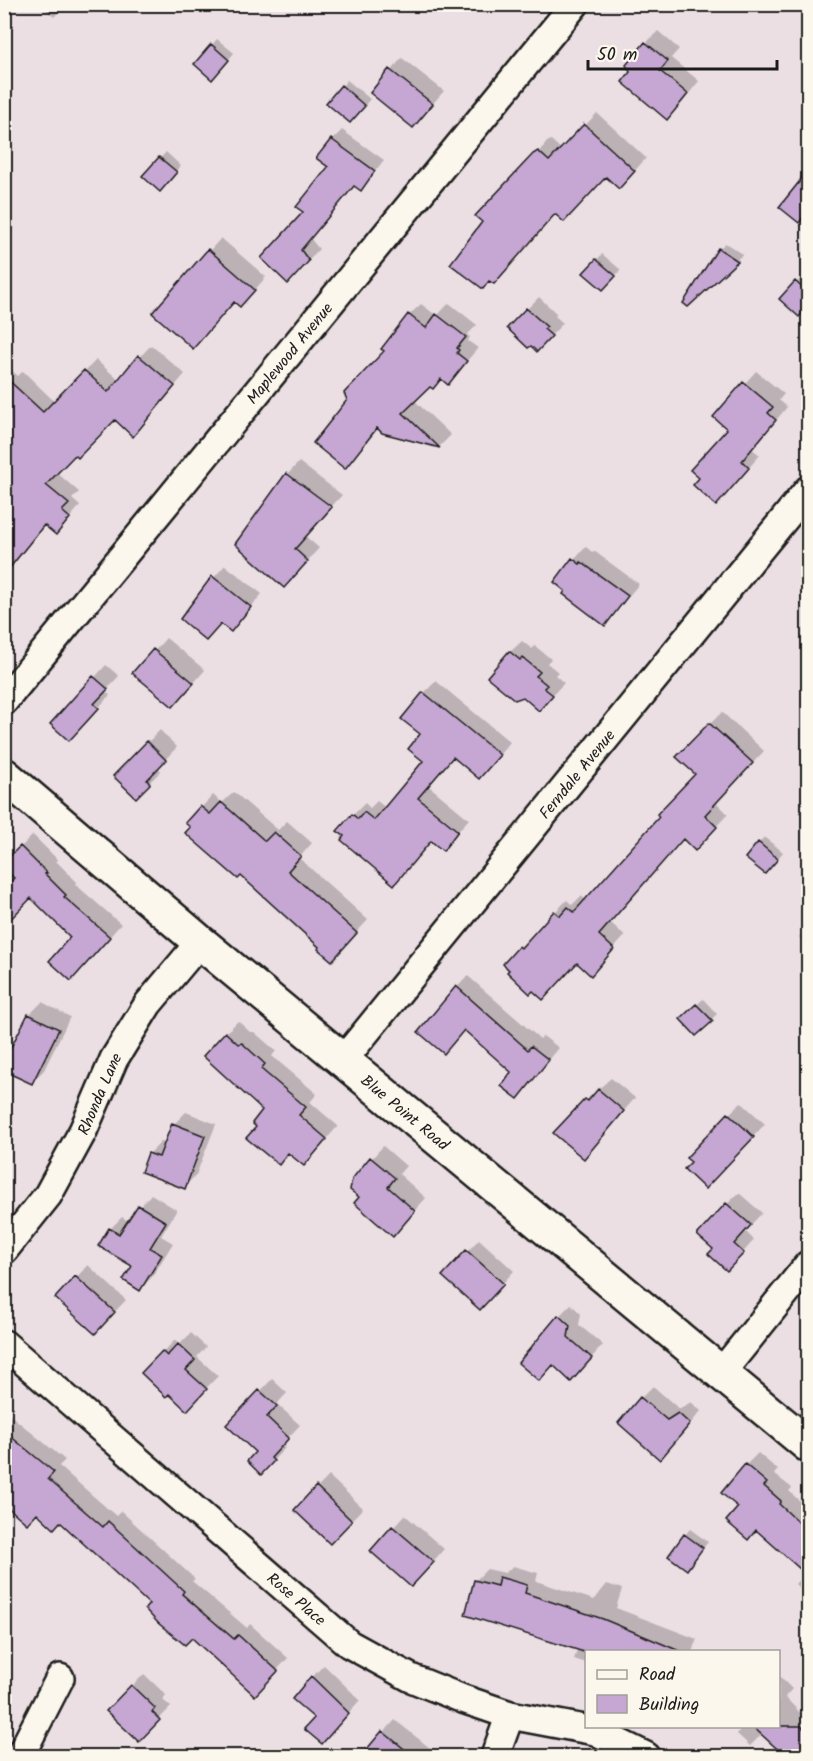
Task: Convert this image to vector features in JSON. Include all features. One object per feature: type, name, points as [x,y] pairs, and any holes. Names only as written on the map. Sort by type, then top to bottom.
[{"type":"street","name":"Maplewood Avenue","points":[[4,701],[575,4]]},
{"type":"street","name":"Ferndale Avenue","points":[[344,1059],[808,490]]},
{"type":"street","name":"Blue Point Road","points":[[4,775],[200,942],[808,1445]]},
{"type":"street","name":"Rhonda Lane","points":[[4,1250],[48,1195],[83,1131],[114,1059],[148,1004],[200,942]]},
{"type":"street","points":[[720,1373],[808,1265]]},
{"type":"street","name":"Rose Place","points":[[4,1344],[350,1644],[411,1678],[510,1715],[595,1731],[646,1756]]},
{"type":"street","points":[[20,1756],[60,1678]]},
{"type":"street","points":[[495,1756],[510,1715]]},
{"type":"building","points":[[645,42],[668,61],[660,71],[688,94],[667,120],[622,82],[630,72],[626,65]]},
{"type":"building","points":[[211,44],[229,60],[212,80],[194,64]]},
{"type":"building","points":[[389,69],[433,104],[413,128],[370,93]]},
{"type":"building","points":[[341,85],[365,106],[350,123],[326,103]]},
{"type":"building","points":[[584,124],[635,171],[619,189],[606,177],[564,222],[555,214],[494,284],[489,281],[483,289],[450,264],[482,222],[475,216],[533,154],[538,151],[549,161]]},
{"type":"building","points":[[331,139],[375,171],[361,191],[354,186],[301,250],[309,261],[288,284],[261,258],[303,212],[296,207],[328,167],[316,158]]},
{"type":"building","points":[[159,157],[177,172],[160,192],[142,176]]},
{"type":"building","points":[[808,171],[808,211],[799,223],[779,207]]},
{"type":"building","points":[[718,248],[738,261],[688,307],[683,303]]},
{"type":"building","points":[[208,249],[255,290],[240,307],[234,302],[193,349],[152,313]]},
{"type":"building","points":[[596,259],[616,276],[603,290],[583,273]]},
{"type":"building","points":[[795,281],[808,293],[808,306],[799,317],[779,299]]},
{"type":"building","points":[[526,308],[547,327],[544,329],[552,336],[537,352],[531,346],[528,348],[507,328]]},
{"type":"building","points":[[408,314],[426,328],[436,314],[466,337],[457,348],[459,350],[457,353],[467,361],[448,385],[441,379],[433,389],[430,387],[403,413],[440,448],[382,433],[377,428],[345,469],[313,443],[347,400],[344,393],[384,351],[381,349]]},
{"type":"building","points":[[138,355],[175,386],[133,437],[115,420],[78,458],[75,455],[46,485],[69,504],[62,511],[70,518],[56,535],[44,525],[4,575],[4,376],[43,412],[84,370],[108,392]]},
{"type":"building","points":[[743,382],[773,407],[768,413],[776,420],[742,461],[749,468],[716,506],[693,485],[699,478],[690,470],[727,429],[713,417]]},
{"type":"building","points":[[286,473],[332,507],[295,549],[308,561],[284,588],[235,544]]},
{"type":"building","points":[[572,558],[628,596],[605,626],[563,594],[565,591],[554,582]]},
{"type":"building","points":[[212,576],[251,607],[231,632],[221,624],[206,641],[180,619]]},
{"type":"building","points":[[153,649],[194,683],[173,707],[132,673]]},
{"type":"building","points":[[509,651],[520,660],[522,657],[540,672],[536,676],[547,685],[544,688],[553,695],[539,711],[523,697],[515,700],[487,677]]},
{"type":"building","points":[[93,676],[108,689],[94,704],[99,708],[69,741],[50,724]]},
{"type":"building","points":[[423,692],[500,755],[479,779],[453,757],[418,798],[458,831],[443,851],[431,841],[394,885],[341,840],[344,836],[337,831],[352,814],[358,819],[364,812],[374,820],[423,761],[408,749],[420,734],[401,719]]},
{"type":"building","points":[[709,723],[753,763],[705,815],[717,827],[695,851],[683,839],[599,935],[614,949],[591,976],[577,963],[543,1000],[533,991],[530,994],[507,972],[509,970],[503,964],[519,946],[521,948],[554,911],[560,916],[568,907],[574,912],[659,817],[657,814],[695,774],[676,757]]},
{"type":"building","points":[[147,741],[166,760],[147,780],[150,784],[136,798],[113,776]]},
{"type":"building","points":[[221,802],[265,841],[274,832],[301,856],[288,871],[357,933],[332,961],[241,876],[238,879],[185,833],[190,827],[185,823],[200,806],[210,814]]},
{"type":"building","points":[[758,842],[778,859],[765,874],[745,858]]},
{"type":"building","points":[[20,846],[66,895],[64,897],[110,937],[71,981],[49,961],[70,937],[31,898],[4,926],[4,887],[14,878],[4,869],[4,862]]},
{"type":"building","points":[[456,986],[528,1050],[531,1046],[549,1060],[518,1099],[501,1086],[511,1072],[464,1030],[444,1054],[418,1032]]},
{"type":"building","points":[[696,1004],[713,1021],[696,1036],[680,1019]]},
{"type":"building","points":[[28,1014],[59,1029],[32,1084],[4,1071],[4,1061]]},
{"type":"building","points":[[225,1032],[238,1044],[242,1043],[265,1064],[261,1069],[306,1107],[299,1115],[327,1139],[304,1166],[288,1153],[279,1165],[246,1138],[256,1127],[252,1123],[262,1110],[203,1056]]},
{"type":"building","points":[[598,1089],[624,1111],[584,1159],[553,1133],[585,1099],[588,1101]]},
{"type":"building","points":[[728,1113],[754,1137],[705,1189],[684,1169],[691,1162],[686,1158]]},
{"type":"building","points":[[172,1123],[205,1136],[185,1189],[141,1172],[148,1153],[159,1157]]},
{"type":"building","points":[[370,1157],[395,1178],[388,1187],[415,1211],[393,1237],[354,1203],[359,1197],[350,1190],[352,1179]]},
{"type":"building","points":[[726,1203],[751,1225],[734,1244],[744,1253],[727,1271],[708,1254],[713,1249],[697,1235]]},
{"type":"building","points":[[138,1205],[166,1222],[150,1248],[162,1255],[140,1291],[123,1280],[132,1266],[98,1246],[109,1228],[119,1234]]},
{"type":"building","points":[[466,1250],[504,1284],[480,1310],[442,1276]]},
{"type":"building","points":[[75,1276],[115,1312],[95,1334],[55,1298]]},
{"type":"building","points":[[558,1315],[570,1326],[568,1337],[592,1358],[571,1382],[553,1365],[539,1381],[518,1363]]},
{"type":"building","points":[[178,1344],[195,1360],[186,1370],[207,1389],[187,1411],[169,1394],[166,1397],[141,1373],[162,1351],[167,1356]]},
{"type":"building","points":[[259,1390],[277,1406],[267,1417],[289,1438],[271,1458],[274,1461],[261,1475],[247,1461],[255,1452],[226,1425]]},
{"type":"building","points":[[640,1397],[667,1420],[678,1413],[690,1424],[660,1460],[618,1423]]},
{"type":"building","points":[[4,1431],[54,1472],[48,1479],[103,1527],[108,1521],[184,1591],[182,1594],[234,1639],[238,1635],[278,1671],[255,1696],[192,1638],[185,1645],[158,1623],[145,1609],[149,1604],[60,1522],[54,1529],[37,1513],[27,1524],[4,1504]]},
{"type":"building","points":[[745,1464],[767,1483],[764,1486],[781,1501],[779,1504],[808,1531],[808,1576],[756,1530],[748,1540],[726,1521],[738,1507],[721,1493]]},
{"type":"building","points":[[316,1486],[352,1521],[330,1544],[294,1510]]},
{"type":"building","points":[[392,1526],[434,1562],[411,1587],[370,1551]]},
{"type":"building","points":[[684,1534],[703,1548],[687,1570],[668,1556]]},
{"type":"building","points":[[499,1577],[527,1585],[525,1593],[603,1619],[677,1650],[585,1650],[584,1652],[465,1615],[474,1580],[497,1586]]},
{"type":"building","points":[[311,1676],[349,1713],[322,1744],[304,1729],[314,1718],[292,1699]]},
{"type":"building","points":[[131,1685],[155,1708],[152,1712],[160,1720],[139,1742],[106,1711]]},
{"type":"building","points":[[801,1726],[808,1733],[808,1756],[785,1756],[754,1728]]},
{"type":"building","points":[[382,1731],[413,1756],[361,1756]]}]
